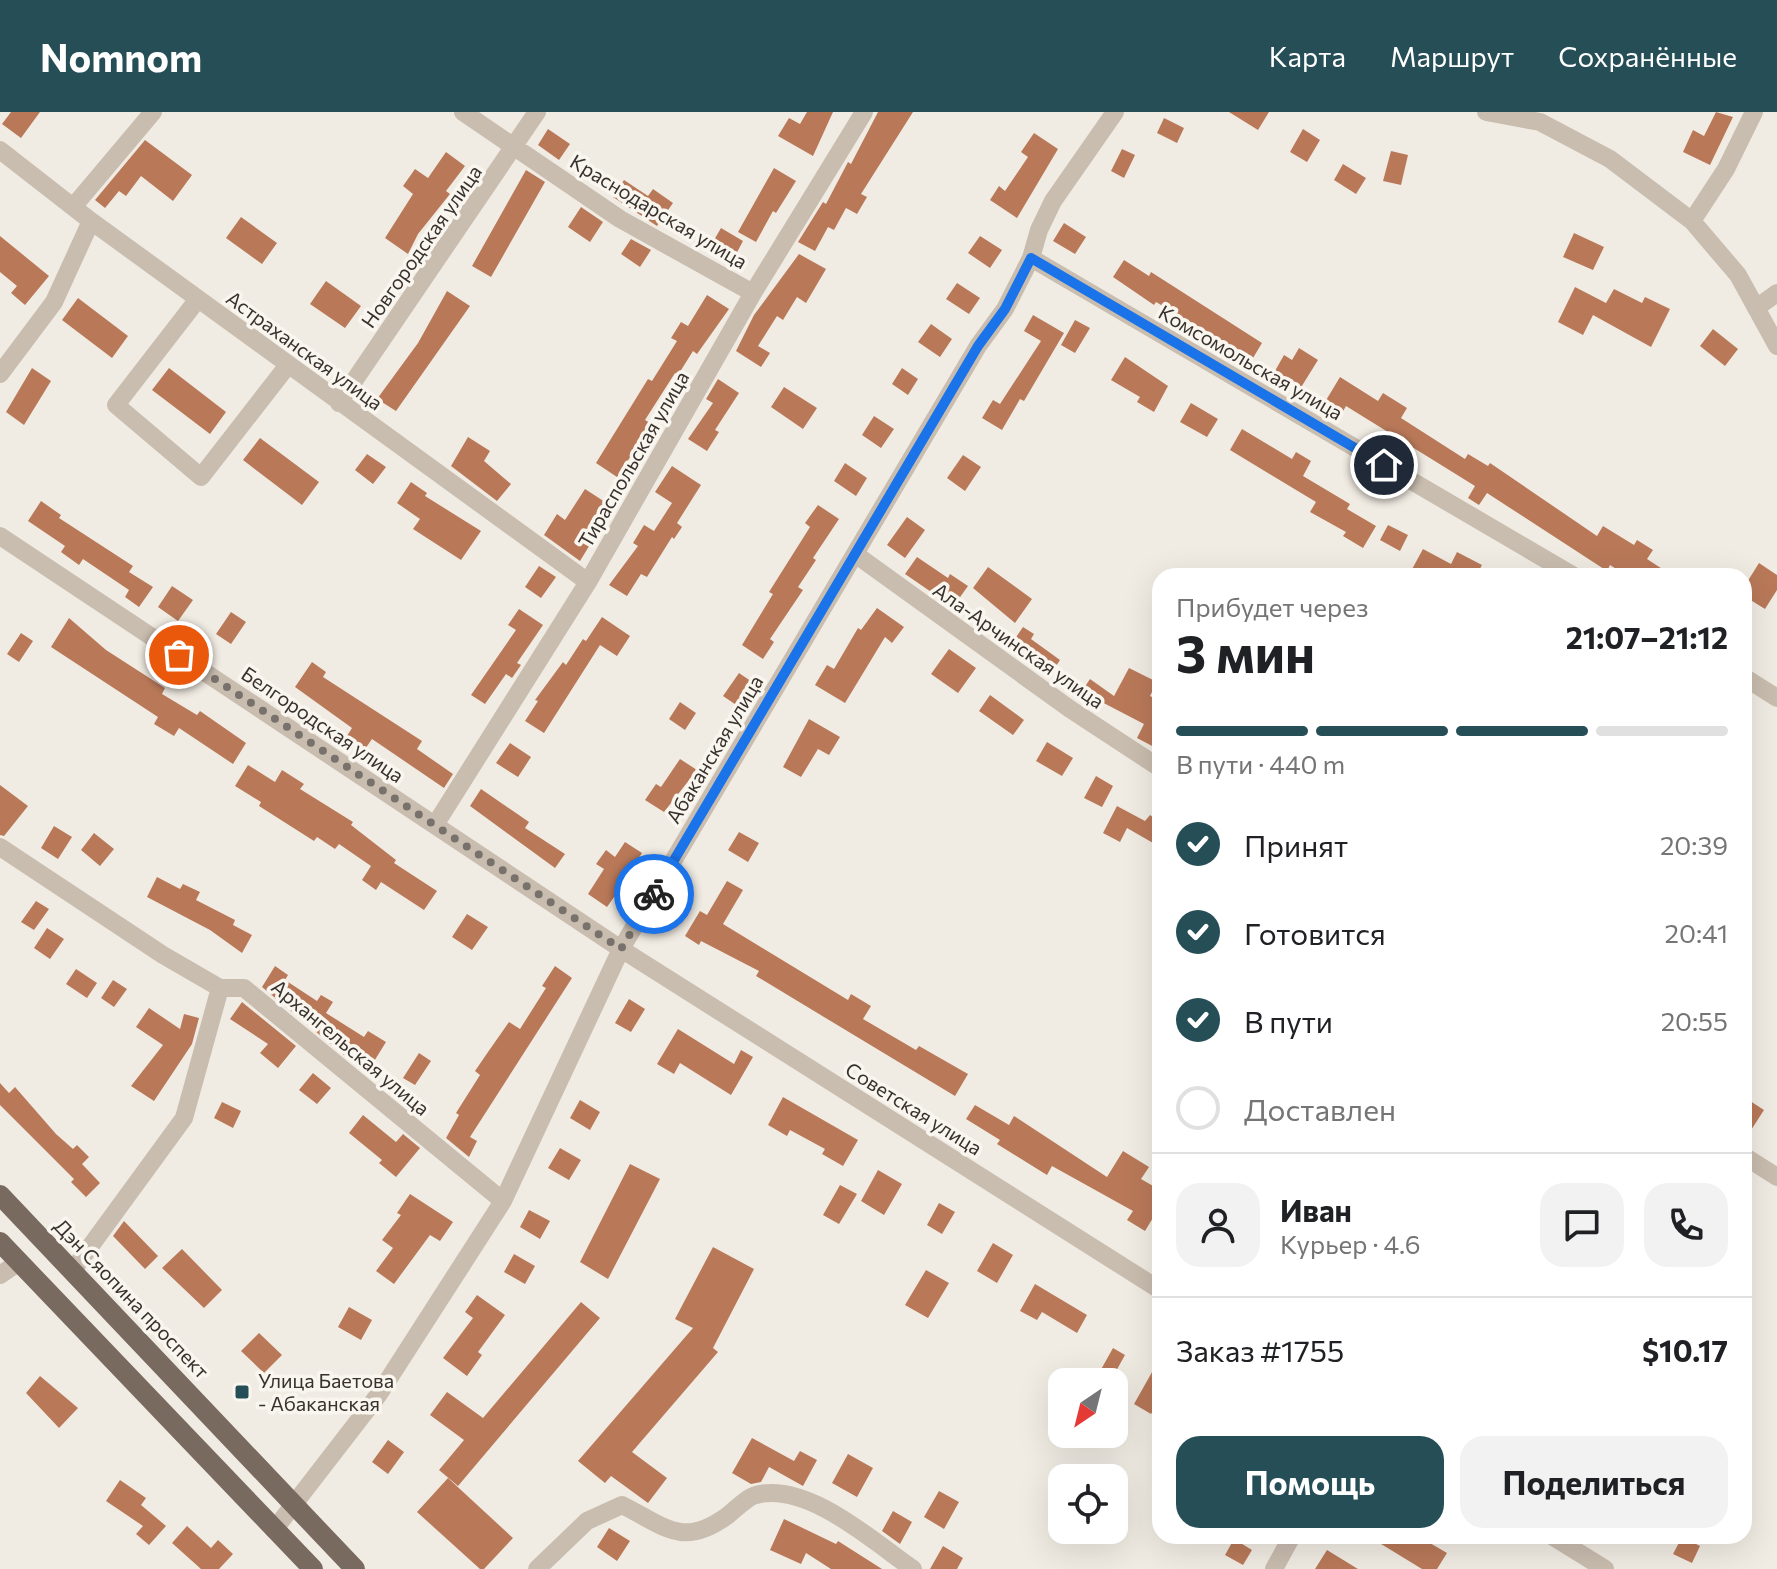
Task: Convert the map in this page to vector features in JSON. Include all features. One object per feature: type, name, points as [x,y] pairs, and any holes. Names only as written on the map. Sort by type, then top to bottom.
[{"type":"main road","name":"Дэн Сяопина проспект","points":[[0,1195],[355,1569]]},
{"type":"main road","points":[[0,1242],[313,1569]]},
{"type":"street","points":[[73,207],[153,112]]},
{"type":"street","name":"Краснодарская улица","points":[[463,112],[620,219],[753,293]]},
{"type":"street","name":"Новгородская улица","points":[[339,403],[516,148],[537,112]]},
{"type":"street","name":"Тираспольская улица","points":[[435,825],[588,582],[753,293],[864,112]]},
{"type":"street","name":"Абаканская улица","points":[[274,1530],[379,1394],[503,1201],[621,949],[978,346],[1005,309],[1031,258],[1039,230],[1053,201],[1115,112]]},
{"type":"street","points":[[1486,112],[1527,116],[1610,159],[1692,221],[1738,275],[1777,346]]},
{"type":"street","points":[[1692,221],[1726,169],[1754,112]]},
{"type":"street","name":"Астраханская улица","points":[[0,150],[91,221],[588,582]]},
{"type":"street","points":[[3,365],[54,302],[91,221]]},
{"type":"street","name":"Комсомольская улица","points":[[1031,258],[1560,568]]},
{"type":"street","points":[[1756,308],[1777,293]]},
{"type":"street","points":[[198,299],[116,405],[201,477],[288,365]]},
{"type":"street","name":"Белгородская улица","points":[[0,536],[621,949]]},
{"type":"street","name":"Ала-Арчинская улица","points":[[855,554],[1070,709],[1152,763]]},
{"type":"street","points":[[1752,682],[1777,698]]},
{"type":"street","name":"Архангельская улица","points":[[0,847],[163,955],[220,988],[244,988],[503,1201]]},
{"type":"street","name":"Советская улица","points":[[621,949],[1152,1285]]},
{"type":"street","points":[[73,1270],[184,1118],[220,988]]},
{"type":"street","points":[[1752,1161],[1777,1177]]},
{"type":"street","points":[[0,1275],[19,1262]]},
{"type":"street","points":[[537,1569],[587,1521],[622,1505],[682,1534],[704,1532],[756,1495],[792,1496],[826,1508],[913,1569]]},
{"type":"street","points":[[1274,1569],[1288,1544]]},
{"type":"street","points":[[1565,1544],[1605,1569]]},
{"type":"building","points":[[11,112],[40,112],[21,138],[2,124]]},
{"type":"building","points":[[807,112],[833,112],[813,156],[778,136],[789,118],[800,124]]},
{"type":"building","points":[[878,112],[913,112],[861,194],[867,197],[857,214],[846,208],[834,230],[828,227],[815,251],[798,242],[823,202],[826,204],[848,162],[851,164]]},
{"type":"building","points":[[1229,112],[1269,112],[1258,130]]},
{"type":"building","points":[[1716,112],[1733,117],[1710,165],[1683,152],[1693,130],[1704,136]]},
{"type":"building","points":[[1164,118],[1184,128],[1177,143],[1157,133]]},
{"type":"building","points":[[548,129],[570,144],[559,160],[538,145]]},
{"type":"building","points":[[1303,129],[1320,140],[1307,162],[1290,152]]},
{"type":"building","points":[[1034,133],[1058,149],[1017,218],[990,200],[999,186],[1005,191],[1028,157],[1021,152]]},
{"type":"building","points":[[145,140],[192,175],[173,201],[141,176],[126,196],[119,191],[105,208],[95,200]]},
{"type":"building","points":[[1122,149],[1135,155],[1124,178],[1111,171]]},
{"type":"building","points":[[1391,151],[1408,155],[1401,185],[1383,181]]},
{"type":"building","points":[[446,152],[465,166],[446,191],[450,194],[418,234],[408,254],[385,238],[413,194],[403,186],[415,169],[428,178]]},
{"type":"building","points":[[1343,164],[1366,178],[1356,194],[1334,180]]},
{"type":"building","points":[[774,168],[796,181],[776,213],[773,211],[756,242],[738,232]]},
{"type":"building","points":[[526,170],[545,182],[491,277],[472,266]]},
{"type":"building","points":[[624,180],[648,196],[653,189],[673,203],[657,226],[613,197]]},
{"type":"building","points":[[581,207],[603,222],[590,242],[568,227]]},
{"type":"building","points":[[241,217],[277,243],[262,264],[226,238]]},
{"type":"building","points":[[1064,223],[1086,237],[1075,254],[1053,241]]},
{"type":"building","points":[[721,228],[743,241],[733,260],[710,247]]},
{"type":"building","points":[[1574,233],[1604,247],[1593,270],[1563,257]]},
{"type":"building","points":[[0,236],[49,276],[25,305],[11,293],[17,286],[0,272]]},
{"type":"building","points":[[980,236],[1002,250],[990,268],[968,253]]},
{"type":"building","points":[[631,239],[651,250],[640,267],[621,254]]},
{"type":"building","points":[[799,254],[826,269],[806,303],[797,297],[783,320],[777,316],[758,346],[770,353],[761,367],[736,351],[754,315]]},
{"type":"building","points":[[1124,260],[1149,276],[1151,272],[1262,343],[1253,358],[1156,302],[1154,305],[1113,277]]},
{"type":"building","points":[[326,281],[361,306],[345,328],[310,304]]},
{"type":"building","points":[[957,283],[980,298],[969,314],[946,299]]},
{"type":"building","points":[[1575,287],[1606,303],[1614,289],[1642,303],[1645,297],[1670,309],[1651,347],[1593,315],[1583,335],[1558,322]]},
{"type":"building","points":[[447,291],[470,306],[396,411],[377,399],[418,343]]},
{"type":"building","points":[[707,295],[729,309],[697,354],[693,351],[678,375],[675,373],[645,420],[652,424],[617,477],[596,463],[648,379],[652,381],[677,341],[671,338],[681,322],[688,326]]},
{"type":"building","points":[[78,298],[128,336],[112,358],[62,320]]},
{"type":"building","points":[[1033,315],[1064,333],[1024,401],[1020,399],[1002,430],[982,418],[993,400],[1000,404],[1041,341],[1024,331]]},
{"type":"building","points":[[1075,320],[1090,328],[1075,353],[1061,345]]},
{"type":"building","points":[[931,324],[952,339],[940,357],[918,342]]},
{"type":"building","points":[[1713,329],[1738,349],[1725,366],[1700,346]]},
{"type":"building","points":[[1299,348],[1318,360],[1300,389],[1275,371],[1284,355],[1292,360]]},
{"type":"building","points":[[1125,357],[1168,386],[1154,412],[1137,402],[1140,397],[1111,380]]},
{"type":"building","points":[[32,368],[51,381],[24,425],[6,412]]},
{"type":"building","points":[[169,368],[226,412],[210,434],[152,390]]},
{"type":"building","points":[[902,368],[918,379],[908,395],[892,384]]},
{"type":"building","points":[[1340,377],[1378,401],[1383,393],[1407,408],[1401,418],[1465,459],[1468,454],[1488,466],[1490,463],[1597,536],[1603,526],[1634,545],[1637,540],[1653,550],[1647,559],[1661,568],[1615,568],[1610,565],[1602,568],[1487,493],[1479,505],[1468,498],[1475,486],[1346,406],[1342,413],[1325,402]]},
{"type":"building","points":[[718,379],[739,393],[715,430],[719,432],[707,451],[688,439],[713,403],[706,399]]},
{"type":"building","points":[[784,387],[817,408],[803,429],[771,407]]},
{"type":"building","points":[[1191,403],[1218,419],[1207,437],[1180,422]]},
{"type":"building","points":[[874,416],[894,429],[881,448],[862,435]]},
{"type":"building","points":[[1242,429],[1292,459],[1296,452],[1311,461],[1303,476],[1350,504],[1347,509],[1376,526],[1363,548],[1343,536],[1346,532],[1310,512],[1316,502],[1230,450]]},
{"type":"building","points":[[468,437],[490,451],[484,461],[511,484],[497,501],[451,466]]},
{"type":"building","points":[[260,438],[319,482],[302,505],[243,460]]},
{"type":"building","points":[[367,454],[386,467],[373,484],[355,470]]},
{"type":"building","points":[[963,455],[981,467],[965,491],[947,478]]},
{"type":"building","points":[[845,463],[867,478],[856,496],[834,481]]},
{"type":"building","points":[[672,466],[701,485],[677,523],[682,527],[674,539],[672,537],[647,577],[641,574],[627,596],[609,585],[638,546],[633,543],[644,525],[654,531],[672,503],[655,492]]},
{"type":"building","points":[[411,482],[427,493],[425,496],[481,531],[461,560],[413,529],[420,519],[397,503]]},
{"type":"building","points":[[585,489],[605,502],[586,533],[594,538],[580,561],[544,535],[557,514],[565,520]]},
{"type":"building","points":[[41,501],[61,515],[59,518],[133,566],[129,572],[153,587],[139,607],[125,597],[129,590],[83,559],[79,565],[61,552],[65,546],[28,521]]},
{"type":"building","points":[[818,505],[839,519],[813,558],[816,560],[798,587],[803,590],[770,639],[774,642],[763,659],[742,645],[773,594],[769,592],[810,527],[805,523]]},
{"type":"building","points":[[907,517],[925,530],[905,558],[887,545]]},
{"type":"building","points":[[1388,525],[1408,535],[1400,551],[1380,540]]},
{"type":"building","points":[[1423,549],[1451,564],[1457,552],[1482,565],[1480,568],[1413,568]]},
{"type":"building","points":[[917,557],[948,578],[950,574],[968,586],[953,607],[905,574]]},
{"type":"building","points":[[1759,563],[1777,575],[1777,590],[1765,609],[1752,601],[1752,574]]},
{"type":"building","points":[[539,566],[556,577],[541,598],[525,587]]},
{"type":"building","points":[[988,567],[1032,599],[1015,623],[973,588]]},
{"type":"building","points":[[172,586],[193,600],[178,621],[158,607]]},
{"type":"building","points":[[877,608],[904,627],[892,643],[885,637],[845,703],[815,685],[827,665],[834,669],[858,628],[861,630]]},
{"type":"building","points":[[519,609],[543,625],[517,663],[521,665],[512,678],[506,674],[485,704],[471,695],[516,630],[508,625]]},
{"type":"building","points":[[231,612],[246,622],[231,644],[216,634]]},
{"type":"building","points":[[602,617],[630,636],[617,656],[600,645],[544,733],[525,721],[538,701],[535,700],[563,662],[566,665],[583,639],[586,641]]},
{"type":"building","points":[[69,618],[106,650],[165,688],[162,694],[197,715],[200,711],[246,743],[233,764],[179,728],[174,736],[154,724],[158,717],[51,647]]},
{"type":"building","points":[[1023,627],[1034,634],[1031,639],[1060,660],[1048,678],[1008,649]]},
{"type":"building","points":[[21,633],[33,641],[19,662],[7,654]]},
{"type":"building","points":[[949,649],[976,668],[958,693],[931,674]]},
{"type":"building","points":[[312,662],[326,672],[323,677],[422,741],[417,749],[453,774],[444,788],[372,739],[363,752],[345,739],[352,728],[295,687]]},
{"type":"building","points":[[1129,668],[1152,680],[1152,746],[1137,738],[1144,724],[1094,698],[1089,705],[1078,697],[1090,679],[1114,696]]},
{"type":"building","points":[[739,673],[761,688],[745,711],[723,696]]},
{"type":"building","points":[[990,695],[1024,720],[1013,735],[979,711]]},
{"type":"building","points":[[680,702],[696,713],[685,730],[669,719]]},
{"type":"building","points":[[809,719],[840,737],[829,755],[818,749],[801,777],[783,767]]},
{"type":"building","points":[[1047,742],[1073,758],[1062,776],[1036,761]]},
{"type":"building","points":[[510,743],[531,757],[518,777],[496,763]]},
{"type":"building","points":[[680,759],[697,770],[664,812],[645,800],[656,784],[661,787]]},
{"type":"building","points":[[248,765],[275,782],[282,770],[304,784],[300,789],[353,822],[351,825],[396,860],[394,863],[437,891],[424,910],[381,882],[376,890],[362,880],[371,866],[339,844],[335,849],[317,837],[314,841],[259,806],[261,802],[235,786]]},
{"type":"building","points":[[1096,776],[1113,786],[1102,807],[1084,798]]},
{"type":"building","points":[[0,785],[28,806],[4,836],[0,835]]},
{"type":"building","points":[[481,789],[529,822],[525,828],[565,854],[555,868],[470,806]]},
{"type":"building","points":[[1117,806],[1145,821],[1152,816],[1152,842],[1127,828],[1120,842],[1103,833]]},
{"type":"building","points":[[54,826],[72,837],[58,859],[41,848]]},
{"type":"building","points":[[739,832],[759,843],[748,862],[728,850]]},
{"type":"building","points":[[94,833],[114,849],[100,866],[81,850]]},
{"type":"building","points":[[625,842],[642,853],[632,868],[639,873],[630,887],[624,883],[607,907],[588,894],[604,869],[596,864],[606,850],[615,857]]},
{"type":"building","points":[[157,877],[180,889],[183,884],[200,892],[196,900],[235,920],[233,925],[252,935],[242,953],[210,930],[147,897]]},
{"type":"building","points":[[727,881],[743,890],[723,924],[848,1000],[851,994],[871,1006],[863,1019],[916,1050],[919,1046],[968,1074],[955,1096],[756,976],[759,971],[685,936],[700,911],[707,915]]},
{"type":"building","points":[[36,901],[49,909],[34,930],[21,922]]},
{"type":"building","points":[[467,914],[488,927],[472,950],[452,937]]},
{"type":"building","points":[[47,928],[64,939],[50,959],[34,948]]},
{"type":"building","points":[[275,966],[288,975],[285,980],[317,1001],[321,995],[333,1002],[326,1013],[364,1037],[368,1031],[386,1042],[373,1063],[349,1047],[344,1055],[262,987]]},
{"type":"building","points":[[555,966],[572,978],[470,1137],[477,1141],[469,1157],[446,1138],[459,1115],[456,1113],[480,1075],[475,1071],[509,1022],[520,1029],[546,988],[542,986]]},
{"type":"building","points":[[76,969],[97,983],[87,998],[66,984]]},
{"type":"building","points":[[113,980],[127,989],[114,1007],[101,998]]},
{"type":"building","points":[[629,999],[645,1009],[631,1032],[615,1023]]},
{"type":"building","points":[[242,1002],[296,1046],[278,1068],[260,1053],[268,1044],[230,1019]]},
{"type":"building","points":[[149,1008],[180,1029],[184,1014],[199,1018],[192,1044],[154,1101],[131,1086],[163,1045],[136,1027]]},
{"type":"building","points":[[678,1029],[734,1064],[741,1050],[753,1057],[731,1095],[680,1063],[674,1074],[657,1064]]},
{"type":"building","points":[[419,1053],[431,1061],[415,1085],[403,1078]]},
{"type":"building","points":[[313,1073],[331,1088],[317,1104],[299,1090]]},
{"type":"building","points":[[0,1083],[9,1093],[15,1087],[56,1134],[73,1149],[77,1145],[89,1157],[82,1164],[100,1183],[86,1197],[71,1182],[74,1179],[0,1105]]},
{"type":"building","points":[[783,1097],[858,1140],[843,1166],[822,1154],[825,1149],[790,1130],[787,1136],[768,1125]]},
{"type":"building","points":[[580,1100],[600,1112],[590,1130],[570,1118]]},
{"type":"building","points":[[222,1102],[241,1111],[233,1128],[214,1118]]},
{"type":"building","points":[[1752,1102],[1764,1110],[1752,1129]]},
{"type":"building","points":[[975,1105],[1009,1125],[1014,1116],[1107,1177],[1123,1151],[1149,1167],[1141,1179],[1152,1185],[1152,1219],[1145,1231],[1127,1220],[1133,1211],[1052,1166],[1047,1175],[997,1144],[1000,1140],[966,1119]]},
{"type":"building","points":[[363,1115],[396,1142],[403,1134],[420,1148],[396,1177],[379,1163],[382,1160],[349,1133]]},
{"type":"building","points":[[560,1148],[581,1160],[569,1180],[548,1168]]},
{"type":"building","points":[[630,1164],[660,1179],[608,1279],[580,1262]]},
{"type":"building","points":[[878,1170],[902,1184],[884,1215],[861,1201]]},
{"type":"building","points":[[840,1185],[857,1194],[839,1224],[823,1215]]},
{"type":"building","points":[[410,1194],[453,1222],[440,1241],[430,1235],[394,1284],[376,1271],[393,1248],[382,1240],[401,1215],[397,1213]]},
{"type":"building","points":[[939,1203],[955,1212],[942,1234],[927,1225]]},
{"type":"building","points":[[529,1210],[550,1221],[540,1239],[520,1227]]},
{"type":"building","points":[[124,1221],[158,1256],[145,1269],[113,1236]]},
{"type":"building","points":[[993,1243],[1013,1255],[997,1283],[977,1271]]},
{"type":"building","points":[[713,1247],[754,1269],[713,1348],[718,1352],[632,1452],[667,1478],[648,1503],[611,1476],[605,1483],[578,1461],[693,1328],[675,1319]]},
{"type":"building","points":[[182,1249],[222,1290],[204,1308],[162,1268]]},
{"type":"building","points":[[514,1254],[535,1266],[525,1284],[504,1272]]},
{"type":"building","points":[[926,1270],[949,1283],[928,1318],[905,1305]]},
{"type":"building","points":[[1035,1284],[1087,1315],[1077,1333],[1042,1312],[1037,1320],[1020,1311]]},
{"type":"building","points":[[477,1295],[505,1315],[478,1352],[482,1355],[467,1376],[443,1358],[473,1318],[465,1312]]},
{"type":"building","points":[[581,1302],[600,1318],[458,1486],[439,1470],[464,1440],[430,1415],[447,1392],[483,1418]]},
{"type":"building","points":[[349,1307],[372,1320],[361,1340],[338,1327]]},
{"type":"building","points":[[259,1333],[282,1355],[264,1373],[241,1351]]},
{"type":"building","points":[[1113,1348],[1125,1355],[1118,1368],[1102,1368]]},
{"type":"building","points":[[1152,1372],[1152,1412],[1134,1404]]},
{"type":"building","points":[[40,1376],[78,1408],[59,1428],[26,1393]]},
{"type":"building","points":[[752,1438],[794,1461],[800,1451],[817,1460],[803,1486],[769,1467],[761,1482],[751,1484],[732,1473]]},
{"type":"building","points":[[388,1440],[404,1452],[388,1474],[372,1462]]},
{"type":"building","points":[[848,1454],[873,1468],[857,1497],[832,1483]]},
{"type":"building","points":[[448,1478],[513,1538],[484,1569],[480,1569],[417,1512]]},
{"type":"building","points":[[120,1480],[146,1498],[141,1505],[166,1526],[149,1545],[136,1534],[143,1526],[106,1501]]},
{"type":"building","points":[[939,1491],[959,1502],[944,1529],[924,1517]]},
{"type":"building","points":[[893,1511],[912,1522],[900,1544],[882,1531]]},
{"type":"building","points":[[784,1519],[836,1544],[838,1541],[882,1569],[831,1569],[806,1553],[801,1564],[770,1550]]},
{"type":"building","points":[[187,1526],[211,1548],[218,1540],[233,1554],[219,1569],[201,1569],[172,1543]]},
{"type":"building","points":[[609,1528],[630,1541],[617,1561],[597,1547]]},
{"type":"building","points":[[1231,1544],[1242,1544],[1252,1550],[1243,1565],[1225,1555]]},
{"type":"building","points":[[1381,1544],[1432,1544],[1447,1553],[1437,1569],[1422,1569]]},
{"type":"building","points":[[1678,1544],[1700,1546],[1692,1563],[1673,1554]]},
{"type":"building","points":[[943,1546],[963,1558],[957,1569],[930,1569]]},
{"type":"building","points":[[1327,1550],[1358,1569],[1315,1569]]},
{"type":"way so far","points":[[179,655],[621,949],[654,894]]},
{"type":"place","name":"Улица Баетова - Абаканская","points":[[242,1392]]},
{"type":"route","points":[[654,894],[978,346],[1005,309],[1031,258],[1384,465]]}]
